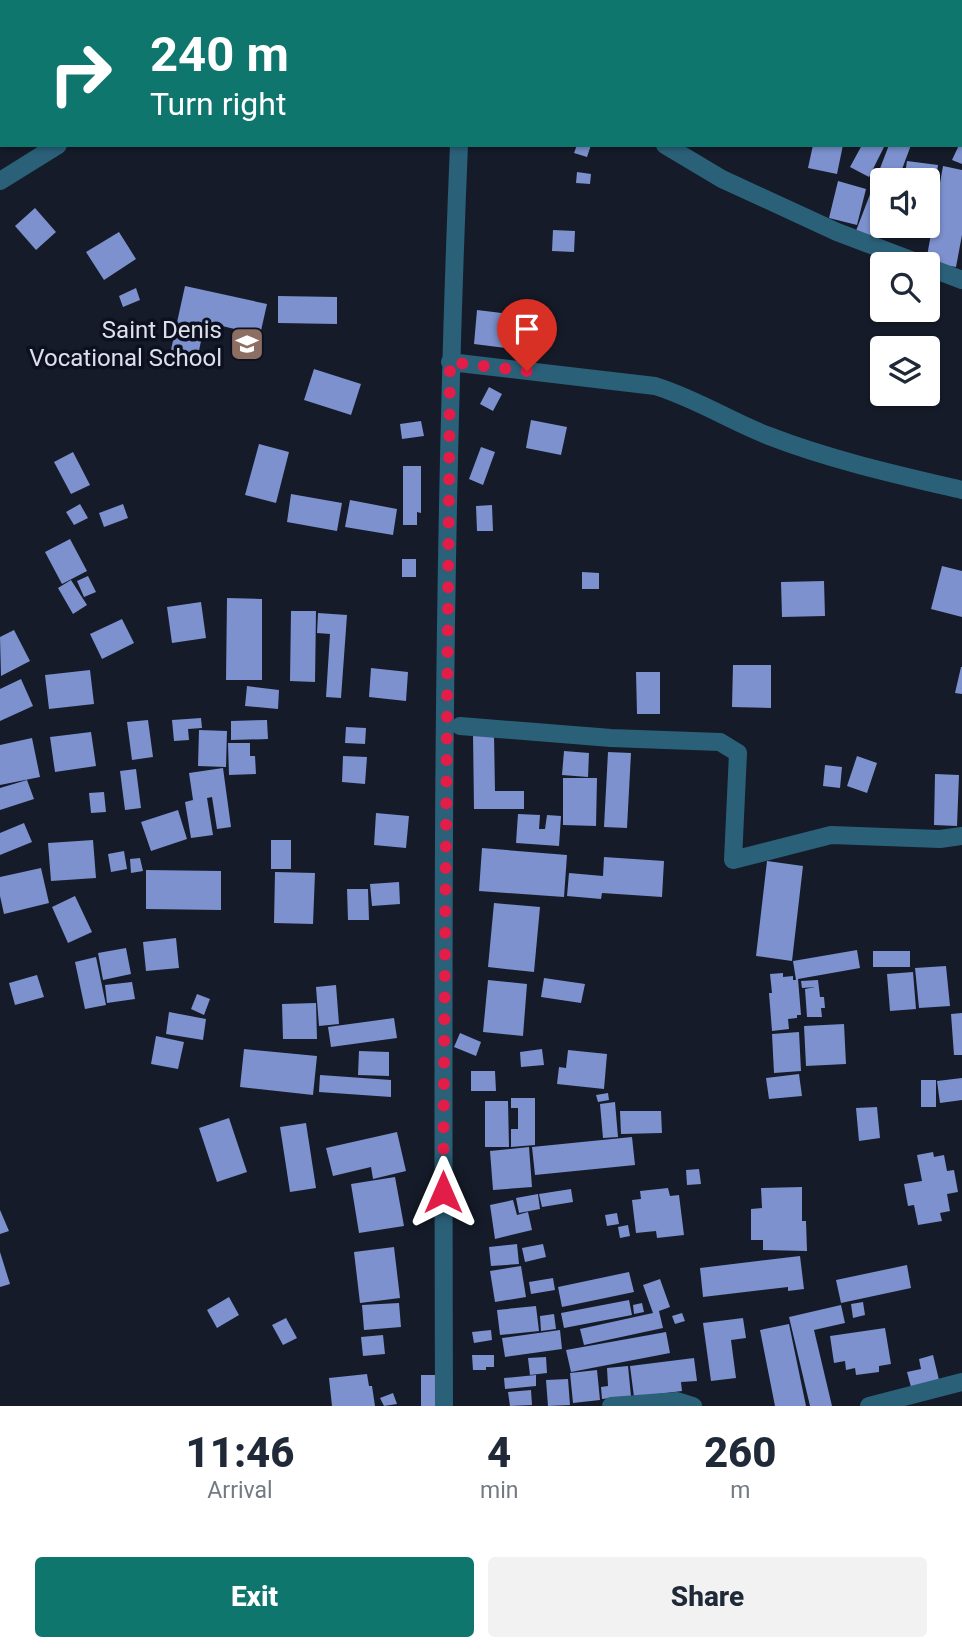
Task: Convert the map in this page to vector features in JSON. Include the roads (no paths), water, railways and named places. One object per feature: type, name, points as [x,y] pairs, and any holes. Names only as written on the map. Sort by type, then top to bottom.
[{"type":"street","points":[[0,181],[55,147]]},
{"type":"street","points":[[444,1406],[443,1058],[450,362],[459,147]]},
{"type":"street","points":[[668,147],[722,179],[837,232],[890,252]]},
{"type":"street","points":[[940,272],[962,280]]},
{"type":"street","points":[[450,362],[655,386],[686,396],[766,435],[800,447],[962,491]]},
{"type":"street","points":[[460,726],[611,738],[720,742],[738,753],[733,859],[831,835],[940,839],[962,836]]},
{"type":"street","points":[[869,1406],[962,1382]]},
{"type":"street","points":[[611,1406],[677,1401],[693,1406]]},
{"type":"place","name":"Saint Denis Vocational School","points":[[247,344]]}]
